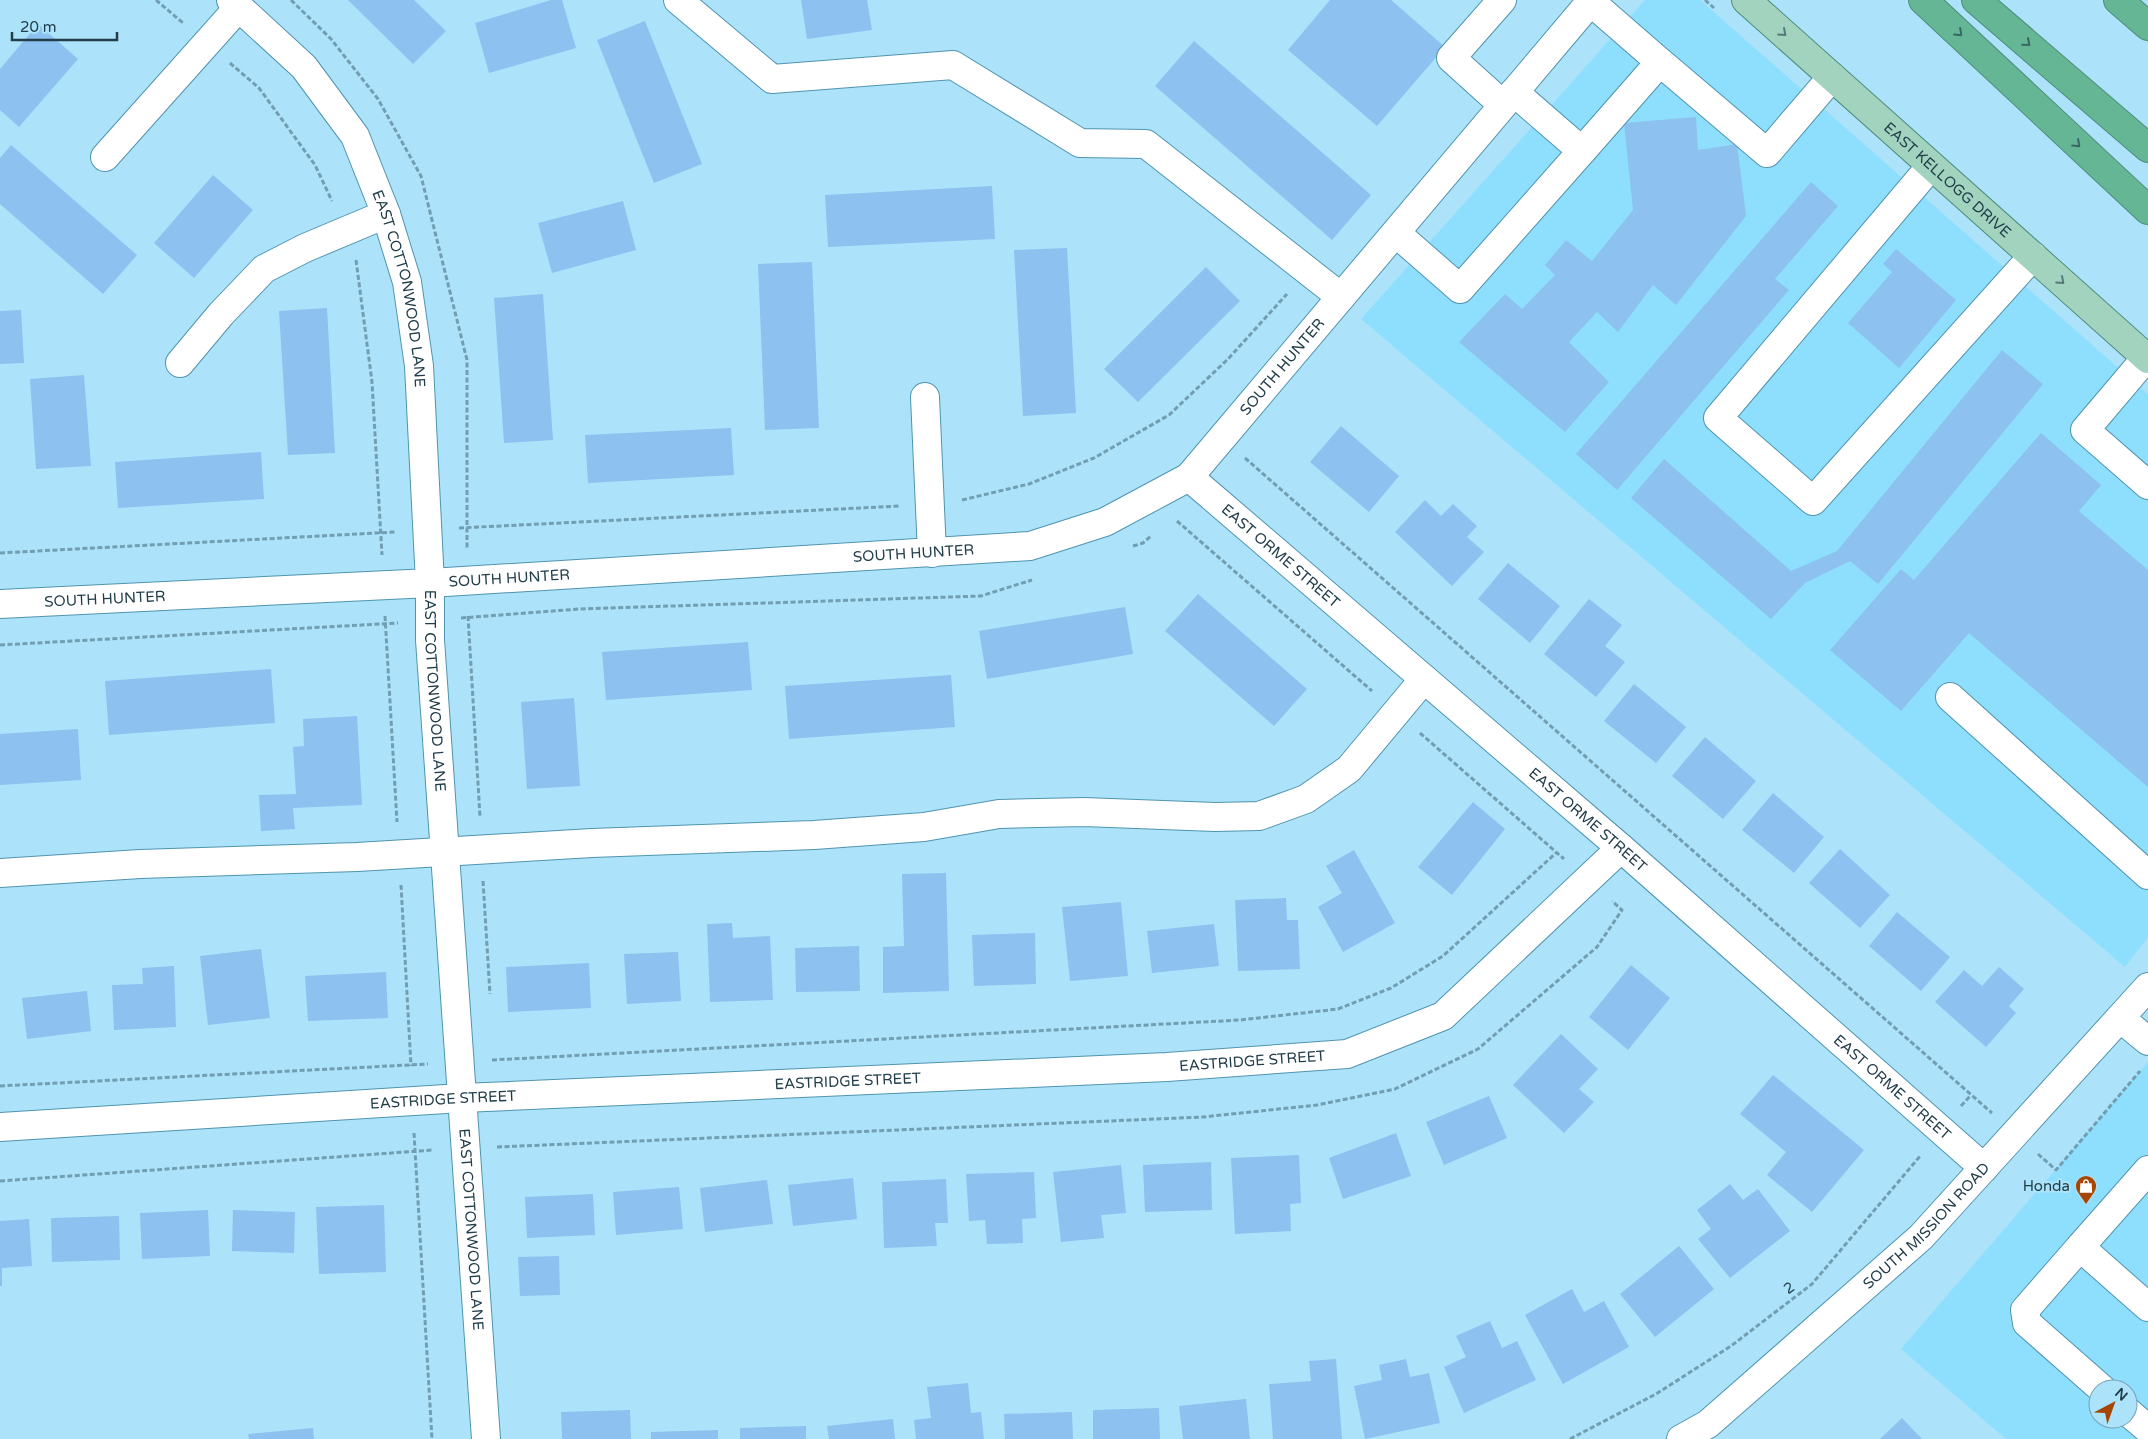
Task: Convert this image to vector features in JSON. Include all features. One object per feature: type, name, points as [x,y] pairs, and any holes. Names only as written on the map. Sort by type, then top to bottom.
[{"type":"highway","points":[[1923,0],[2148,210]]},
{"type":"highway","points":[[1976,0],[2148,148]]},
{"type":"highway","points":[[2118,0],[2148,26]]},
{"type":"highway","points":[[2132,0],[2148,12]]},
{"type":"main road","name":"EAST KELLOGG DRIVE","points":[[1746,0],[2147,358]]},
{"type":"street","points":[[678,0],[772,79],[953,65],[1080,143],[1146,144],[1340,297]]},
{"type":"street","points":[[1502,0],[1451,58],[1582,151]]},
{"type":"street","points":[[1591,1],[1767,153],[1832,77]]},
{"type":"street","name":"SOUTH HUNTER","points":[[0,604],[384,586],[1030,546],[1105,522],[1188,477],[1591,1]]},
{"type":"street","points":[[105,157],[205,42],[235,3]]},
{"type":"street","name":"EAST COTTONWOOD LANE","points":[[235,3],[304,67],[356,136],[386,214],[408,282],[419,366],[428,530],[430,620],[486,1439]]},
{"type":"street","points":[[1396,233],[1460,289],[1660,62]]},
{"type":"street","points":[[1931,166],[1718,418],[1813,501],[2033,256]]},
{"type":"street","points":[[180,363],[221,314],[264,269],[346,230],[386,214]]},
{"type":"street","points":[[2147,358],[2085,430],[2148,485]]},
{"type":"street","points":[[925,397],[932,552]]},
{"type":"street","name":"EAST ORME STREET","points":[[1188,477],[1621,848],[1984,1168]]},
{"type":"street","points":[[0,873],[140,864],[399,855],[592,843],[814,835],[924,827],[999,814],[1084,812],[1216,817],[1259,816],[1306,799],[1348,769],[1424,678]]},
{"type":"street","points":[[1950,697],[2146,869]]},
{"type":"street","name":"EASTRIDGE STREET","points":[[0,1126],[462,1098],[1166,1067],[1347,1054],[1444,1016],[1621,848]]},
{"type":"street","name":"SOUTH MISSION ROAD","points":[[1681,1439],[1708,1424],[1921,1237],[2148,987]]},
{"type":"street","points":[[2120,1018],[2148,1041]]},
{"type":"street","points":[[2091,1379],[2027,1323],[2025,1310],[2148,1170]]},
{"type":"street","points":[[2080,1248],[2148,1307]]},
{"type":"street","points":[[2138,1420],[2148,1429]]},
{"type":"path","points":[[156,0],[259,88],[315,165],[355,247],[372,382],[432,1439]]},
{"type":"path","points":[[0,553],[944,504],[1029,484],[1094,458],[1169,415],[1228,359],[1308,272]]},
{"type":"path","points":[[1240,454],[2056,1170],[2142,1068]]},
{"type":"path","points":[[1125,549],[1143,543],[1158,530]]},
{"type":"path","points":[[0,645],[386,624],[579,609],[981,596],[1035,579]]},
{"type":"path","points":[[0,1086],[1240,1020],[1338,1009],[1391,988],[1443,956],[1556,853]]},
{"type":"path","points":[[0,1181],[466,1148],[1203,1117],[1317,1105],[1395,1089],[1478,1049],[1597,947],[1622,910]]},
{"type":"path","name":"2","points":[[1570,1439],[1656,1394],[1731,1346],[1812,1284],[1971,1095]]},
{"type":"shaded area","points":[[1645,0],[1700,0],[2148,394],[2148,937],[2125,967],[1361,319]]},
{"type":"shaded area","name":"Honda","points":[[2148,1062],[2148,1439],[2006,1439],[1901,1349]]},
{"type":"building","points":[[348,0],[414,0],[446,31],[413,64]]},
{"type":"building","points":[[551,0],[562,0],[576,48],[489,73],[475,23]]},
{"type":"building","points":[[801,0],[867,0],[872,30],[807,39]]},
{"type":"building","points":[[1330,0],[1391,0],[1445,47],[1377,126],[1288,50]]},
{"type":"building","points":[[645,21],[702,164],[654,183],[597,40]]},
{"type":"building","points":[[38,24],[78,59],[19,127],[0,110],[0,69]]},
{"type":"building","points":[[1194,41],[1371,195],[1332,240],[1155,86]]},
{"type":"building","points":[[1696,117],[1698,150],[1737,144],[1746,216],[1676,305],[1653,285],[1618,332],[1597,312],[1569,342],[1609,382],[1565,432],[1459,342],[1505,294],[1522,309],[1555,275],[1545,265],[1566,240],[1592,261],[1633,210],[1624,123]]},
{"type":"building","points":[[11,145],[137,255],[103,294],[0,204],[0,158]]},
{"type":"building","points":[[213,175],[253,210],[194,278],[154,243]]},
{"type":"building","points":[[1811,182],[1838,206],[1775,279],[1789,290],[1617,490],[1576,454]]},
{"type":"building","points":[[992,186],[995,239],[828,247],[825,195]]},
{"type":"building","points":[[623,201],[636,250],[552,273],[538,223]]},
{"type":"building","points":[[1067,248],[1076,413],[1023,416],[1014,250]]},
{"type":"building","points":[[1896,249],[1956,300],[1899,368],[1848,323],[1892,272],[1883,264]]},
{"type":"building","points":[[812,262],[819,428],[765,430],[758,264]]},
{"type":"building","points":[[1206,267],[1240,301],[1138,402],[1104,369]]},
{"type":"building","points":[[543,294],[553,440],[504,443],[494,298]]},
{"type":"building","points":[[327,308],[335,453],[288,455],[279,311]]},
{"type":"building","points":[[21,310],[24,363],[0,364],[0,311]]},
{"type":"building","points":[[2002,350],[2043,384],[1878,584],[1850,561],[1805,583],[1771,619],[1631,498],[1664,459],[1791,571],[1837,551]]},
{"type":"building","points":[[84,375],[91,466],[36,469],[30,379]]},
{"type":"building","points":[[1341,426],[1399,476],[1369,512],[1310,462]]},
{"type":"building","points":[[731,428],[734,475],[588,483],[585,435]]},
{"type":"building","points":[[2041,433],[2101,485],[2079,511],[2148,570],[2148,787],[1969,633],[1901,711],[1830,650],[1901,569],[1914,580]]},
{"type":"building","points":[[261,452],[264,499],[118,508],[115,462]]},
{"type":"building","points":[[1425,500],[1441,516],[1453,504],[1477,526],[1467,537],[1484,552],[1452,586],[1395,532]]},
{"type":"building","points":[[1508,563],[1560,606],[1530,643],[1478,599]]},
{"type":"building","points":[[1198,594],[1307,689],[1274,726],[1165,631]]},
{"type":"building","points":[[1589,599],[1622,625],[1605,646],[1625,662],[1596,697],[1544,654]]},
{"type":"building","points":[[1125,607],[1133,654],[987,679],[979,631]]},
{"type":"building","points":[[748,642],[752,690],[606,700],[602,652]]},
{"type":"building","points":[[271,669],[275,723],[109,735],[105,681]]},
{"type":"building","points":[[951,675],[955,727],[789,739],[785,686]]},
{"type":"building","points":[[1634,684],[1686,727],[1656,763],[1604,721]]},
{"type":"building","points":[[574,698],[580,786],[527,789],[521,702]]},
{"type":"building","points":[[357,716],[362,805],[293,808],[295,829],[261,831],[259,795],[296,794],[293,747],[304,746],[303,719]]},
{"type":"building","points":[[78,729],[81,780],[0,785],[0,734]]},
{"type":"building","points":[[1705,737],[1756,781],[1723,819],[1672,776]]},
{"type":"building","points":[[1773,793],[1824,837],[1794,873],[1742,830]]},
{"type":"building","points":[[1473,802],[1505,829],[1452,895],[1418,867]]},
{"type":"building","points":[[1840,849],[1890,895],[1860,928],[1809,883]]},
{"type":"building","points":[[1354,850],[1395,923],[1343,952],[1318,907],[1342,893],[1326,866]]},
{"type":"building","points":[[946,873],[949,991],[883,993],[883,947],[904,946],[902,874]]},
{"type":"building","points":[[1286,898],[1287,920],[1298,920],[1300,969],[1238,971],[1235,900]]},
{"type":"building","points":[[1121,902],[1128,976],[1070,981],[1062,907]]},
{"type":"building","points":[[1897,912],[1950,957],[1921,991],[1869,946]]},
{"type":"building","points":[[732,923],[733,938],[770,936],[773,1000],[710,1002],[707,924]]},
{"type":"building","points":[[1214,924],[1219,966],[1152,973],[1147,931]]},
{"type":"building","points":[[1035,933],[1036,984],[974,986],[972,935]]},
{"type":"building","points":[[859,946],[860,991],[796,992],[795,948]]},
{"type":"building","points":[[261,949],[270,1018],[208,1025],[200,956]]},
{"type":"building","points":[[678,952],[681,1001],[627,1004],[624,954]]},
{"type":"building","points":[[589,963],[591,1008],[508,1012],[506,967]]},
{"type":"building","points":[[1631,965],[1670,998],[1628,1050],[1589,1017]]},
{"type":"building","points":[[174,966],[176,1027],[114,1030],[112,985],[143,984],[142,968]]},
{"type":"building","points":[[1999,967],[2024,989],[2009,1006],[2016,1013],[1986,1047],[1935,1002],[1964,970],[1982,986]]},
{"type":"building","points":[[386,972],[388,1018],[308,1021],[305,976]]},
{"type":"building","points":[[87,991],[91,1031],[27,1039],[22,998]]},
{"type":"building","points":[[1561,1034],[1598,1069],[1579,1089],[1594,1102],[1564,1133],[1513,1085]]},
{"type":"building","points":[[1773,1075],[1864,1150],[1812,1212],[1767,1175],[1786,1152],[1740,1114]]},
{"type":"building","points":[[1489,1096],[1507,1138],[1444,1165],[1426,1122]]},
{"type":"building","points":[[1396,1133],[1411,1176],[1343,1199],[1329,1158]]},
{"type":"building","points":[[1299,1155],[1301,1203],[1290,1204],[1291,1231],[1235,1234],[1231,1158]]},
{"type":"building","points":[[1211,1162],[1212,1210],[1145,1212],[1143,1165]]},
{"type":"building","points":[[1121,1165],[1126,1213],[1101,1215],[1104,1238],[1061,1242],[1053,1172]]},
{"type":"building","points":[[1034,1172],[1036,1218],[1022,1219],[1023,1243],[987,1244],[985,1220],[969,1221],[966,1174]]},
{"type":"building","points":[[853,1178],[857,1219],[793,1226],[788,1185]]},
{"type":"building","points":[[946,1179],[948,1223],[935,1223],[937,1246],[884,1248],[882,1182]]},
{"type":"building","points":[[767,1180],[773,1224],[705,1232],[700,1188]]},
{"type":"building","points":[[1730,1184],[1743,1200],[1758,1189],[1790,1231],[1730,1278],[1698,1239],[1711,1229],[1697,1210]]},
{"type":"building","points":[[679,1187],[683,1229],[616,1235],[613,1192]]},
{"type":"building","points":[[593,1194],[595,1235],[527,1238],[525,1197]]},
{"type":"building","points":[[384,1205],[386,1272],[319,1274],[316,1207]]},
{"type":"building","points":[[208,1210],[210,1256],[142,1259],[140,1213]]},
{"type":"building","points":[[233,1210],[295,1212],[294,1253],[232,1251]]},
{"type":"building","points":[[119,1216],[120,1260],[52,1262],[51,1218]]},
{"type":"building","points":[[29,1219],[32,1266],[2,1268],[2,1286],[0,1286],[0,1221]]},
{"type":"building","points":[[1679,1246],[1714,1289],[1655,1337],[1620,1294]]},
{"type":"building","points":[[559,1256],[560,1295],[520,1296],[518,1257]]},
{"type":"building","points":[[1572,1289],[1584,1312],[1604,1301],[1629,1347],[1563,1384],[1525,1315]]},
{"type":"building","points":[[1490,1321],[1502,1348],[1517,1341],[1536,1380],[1464,1413],[1444,1367],[1466,1357],[1456,1336]]},
{"type":"building","points":[[1336,1359],[1342,1439],[1273,1439],[1269,1384],[1311,1381],[1309,1361]]},
{"type":"building","points":[[1406,1359],[1410,1377],[1429,1373],[1440,1423],[1365,1439],[1354,1386],[1382,1380],[1379,1365]]},
{"type":"building","points":[[968,1383],[971,1413],[981,1412],[984,1439],[916,1439],[914,1420],[931,1418],[927,1387]]},
{"type":"building","points":[[1246,1399],[1250,1439],[1183,1439],[1179,1406]]},
{"type":"building","points":[[1159,1408],[1160,1439],[1093,1439],[1093,1410]]},
{"type":"building","points":[[630,1410],[631,1439],[562,1439],[561,1412]]},
{"type":"building","points":[[1072,1412],[1073,1439],[1005,1439],[1004,1414]]},
{"type":"building","points":[[1902,1418],[1922,1439],[1880,1439]]},
{"type":"building","points":[[893,1419],[895,1439],[829,1439],[827,1426]]},
{"type":"building","points":[[806,1426],[806,1439],[740,1439],[740,1428]]},
{"type":"building","points":[[313,1428],[314,1439],[249,1439],[248,1434]]},
{"type":"building","points":[[718,1430],[718,1439],[651,1439],[651,1432]]},
{"type":"place","name":"Honda","points":[[2086,1205]]}]
